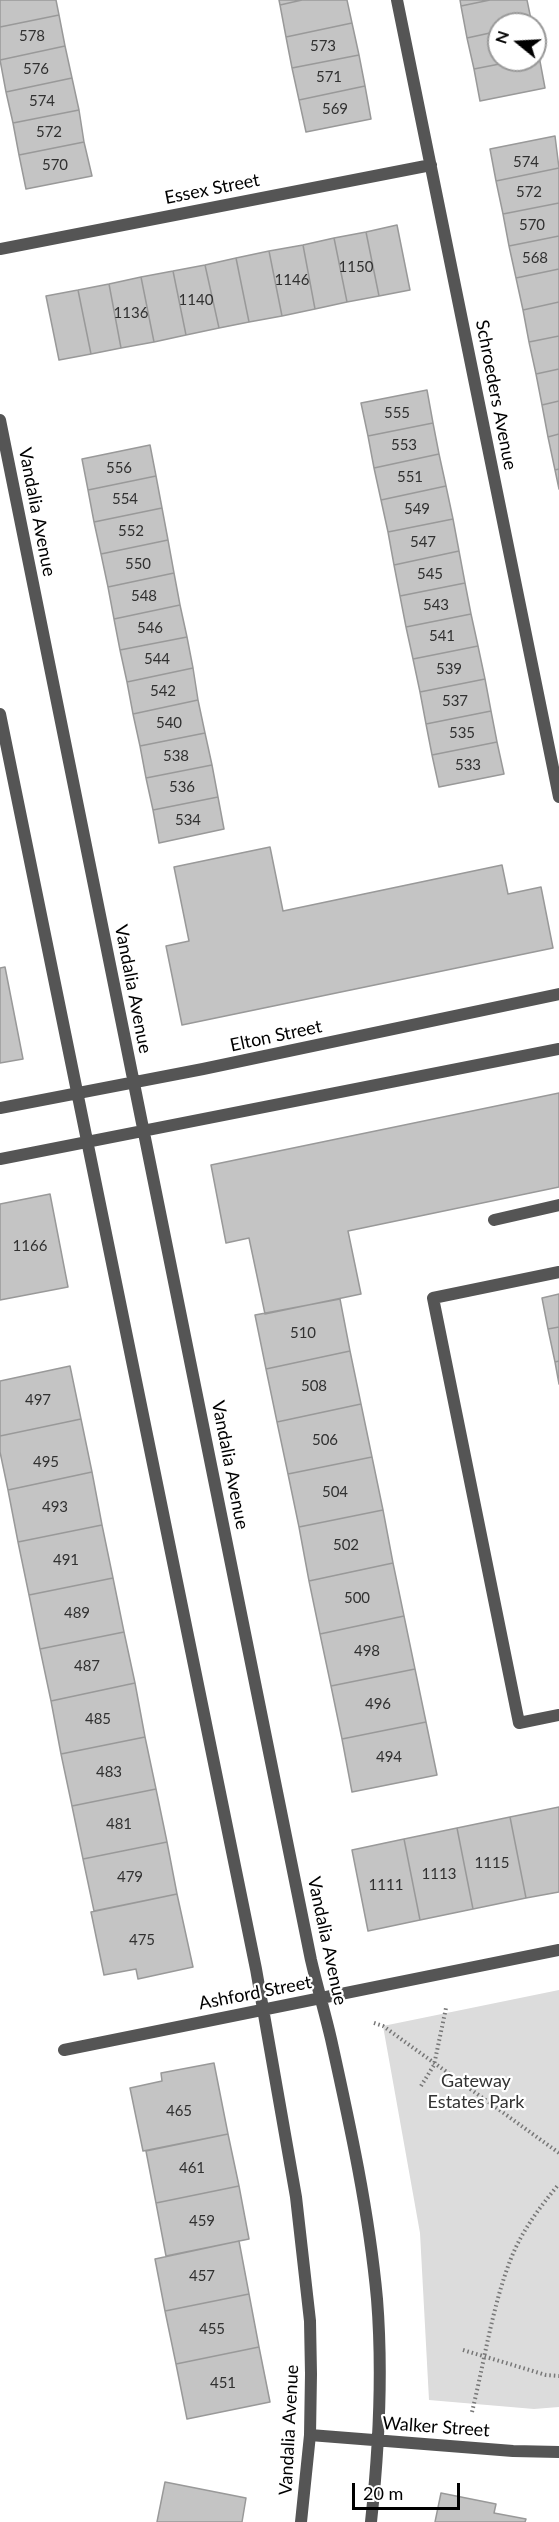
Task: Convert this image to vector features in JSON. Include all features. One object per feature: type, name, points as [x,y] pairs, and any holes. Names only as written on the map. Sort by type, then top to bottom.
[{"type":"street","name":"Schroeders Avenue","points":[[397,0],[559,797]]},
{"type":"street","name":"Essex Street","points":[[0,249],[431,165]]},
{"type":"street","name":"Vandalia Avenue","points":[[0,420],[320,1999],[349,2127],[371,2251],[380,2347],[378,2441],[371,2522]]},
{"type":"street","name":"Vandalia Avenue","points":[[0,714],[264,2010],[304,2256],[310,2321],[310,2435],[301,2522]]},
{"type":"street","name":"Elton Street","points":[[0,1108],[559,994]]},
{"type":"street","points":[[0,1159],[559,1049]]},
{"type":"street","points":[[494,1220],[559,1205]]},
{"type":"street","points":[[559,1272],[433,1298],[519,1723],[559,1715]]},
{"type":"street","name":"Ashford Street","points":[[64,2050],[559,1950]]},
{"type":"street","name":"Walker Street","points":[[310,2435],[522,2452],[559,2452]]},
{"type":"path","points":[[421,2086],[434,2065],[446,2008]]},
{"type":"path","points":[[374,2023],[382,2026],[559,2153]]},
{"type":"path","points":[[472,2412],[510,2261],[522,2235],[539,2208],[559,2184]]},
{"type":"path","points":[[463,2350],[486,2355],[546,2375],[559,2376]]},
{"type":"green space","name":"Gateway Estates Park","points":[[559,1990],[559,2407],[534,2409],[429,2400],[420,2233],[383,2026]]},
{"type":"building","points":[[0,0],[56,0],[59,15],[0,27]]},
{"type":"building","points":[[279,0],[302,0],[280,5]]},
{"type":"building","points":[[302,0],[347,0],[352,23],[286,37],[280,5]]},
{"type":"building","points":[[460,0],[490,0],[461,6]]},
{"type":"building","points":[[490,0],[527,0],[530,12],[487,12],[487,34],[467,38],[461,6]]},
{"type":"building","points":[[59,15],[65,46],[0,60],[0,27]]},
{"type":"building","points":[[352,23],[359,55],[292,68],[286,37]]},
{"type":"building","points":[[487,34],[487,66],[474,69],[467,38]]},
{"type":"building","points":[[65,46],[72,78],[6,92],[0,60]]},
{"type":"building","points":[[359,55],[365,86],[299,100],[292,68]]},
{"type":"building","points":[[487,66],[487,72],[542,72],[545,88],[480,101],[474,69]]},
{"type":"building","points":[[72,78],[79,110],[13,123],[6,92]]},
{"type":"building","points":[[365,86],[371,119],[306,132],[299,100]]},
{"type":"building","points":[[79,110],[84,142],[19,155],[13,123]]},
{"type":"building","points":[[555,136],[559,168],[496,181],[490,149]]},
{"type":"building","points":[[84,142],[92,176],[26,189],[19,155]]},
{"type":"building","points":[[559,168],[559,203],[503,214],[496,181]]},
{"type":"building","points":[[559,203],[559,236],[509,246],[503,214]]},
{"type":"building","points":[[397,225],[410,290],[379,296],[366,232]]},
{"type":"building","points":[[366,232],[379,296],[347,302],[334,238]]},
{"type":"building","points":[[559,236],[559,269],[516,278],[509,246]]},
{"type":"building","points":[[334,238],[347,302],[315,309],[303,245]]},
{"type":"building","points":[[303,245],[315,309],[282,316],[269,251]]},
{"type":"building","points":[[269,251],[282,316],[249,322],[236,258]]},
{"type":"building","points":[[236,258],[249,322],[219,328],[205,265]]},
{"type":"building","points":[[205,265],[219,328],[186,335],[173,271]]},
{"type":"building","points":[[559,269],[559,302],[523,310],[516,278]]},
{"type":"building","points":[[173,271],[186,335],[154,342],[141,277]]},
{"type":"building","points":[[141,277],[154,342],[121,348],[109,284]]},
{"type":"building","points":[[109,284],[121,348],[91,354],[78,290]]},
{"type":"building","points":[[78,290],[91,354],[59,360],[46,296]]},
{"type":"building","points":[[559,302],[559,336],[529,342],[523,310]]},
{"type":"building","points":[[559,336],[559,369],[536,374],[529,342]]},
{"type":"building","points":[[559,369],[559,401],[542,405],[536,374]]},
{"type":"building","points":[[427,390],[433,423],[368,436],[361,403]]},
{"type":"building","points":[[559,401],[559,434],[548,437],[542,405]]},
{"type":"building","points":[[433,423],[439,454],[374,468],[368,436]]},
{"type":"building","points":[[559,434],[559,469],[555,470],[548,437]]},
{"type":"building","points":[[150,445],[156,476],[88,490],[82,459]]},
{"type":"building","points":[[439,454],[446,486],[381,500],[374,468]]},
{"type":"building","points":[[559,469],[559,489],[555,470]]},
{"type":"building","points":[[156,476],[162,508],[94,522],[88,490]]},
{"type":"building","points":[[446,486],[453,519],[388,532],[381,500]]},
{"type":"building","points":[[162,508],[168,540],[101,554],[94,522]]},
{"type":"building","points":[[453,519],[459,551],[394,565],[388,532]]},
{"type":"building","points":[[168,540],[174,573],[108,587],[101,554]]},
{"type":"building","points":[[459,551],[465,583],[400,596],[394,565]]},
{"type":"building","points":[[174,573],[180,605],[114,619],[108,587]]},
{"type":"building","points":[[465,583],[471,614],[406,627],[400,596]]},
{"type":"building","points":[[180,605],[187,637],[120,650],[114,619]]},
{"type":"building","points":[[471,614],[478,646],[413,659],[406,627]]},
{"type":"building","points":[[187,637],[193,668],[127,682],[120,650]]},
{"type":"building","points":[[478,646],[485,679],[420,692],[413,659]]},
{"type":"building","points":[[193,668],[198,700],[133,714],[127,682]]},
{"type":"building","points":[[485,679],[491,711],[426,724],[420,692]]},
{"type":"building","points":[[198,700],[205,733],[140,746],[133,714]]},
{"type":"building","points":[[491,711],[497,742],[432,755],[426,724]]},
{"type":"building","points":[[205,733],[212,765],[146,778],[140,746]]},
{"type":"building","points":[[497,742],[504,774],[439,787],[432,755]]},
{"type":"building","points":[[212,765],[218,797],[153,810],[146,778]]},
{"type":"building","points":[[218,797],[224,829],[159,843],[153,810]]},
{"type":"building","points":[[270,847],[283,911],[502,865],[508,894],[541,887],[553,948],[182,1025],[166,946],[189,941],[174,867]]},
{"type":"building","points":[[5,967],[23,1059],[0,1063],[0,968]]},
{"type":"building","points":[[559,1093],[559,1187],[348,1231],[361,1294],[265,1314],[249,1238],[226,1243],[211,1165]]},
{"type":"building","points":[[50,1194],[68,1287],[0,1300],[0,1204]]},
{"type":"building","points":[[559,1294],[559,1327],[548,1329],[542,1298]]},
{"type":"building","points":[[340,1299],[350,1351],[266,1369],[255,1315]]},
{"type":"building","points":[[559,1327],[559,1361],[555,1362],[548,1329]]},
{"type":"building","points":[[350,1351],[361,1404],[277,1422],[266,1369]]},
{"type":"building","points":[[559,1361],[559,1384],[555,1362]]},
{"type":"building","points":[[70,1366],[81,1419],[0,1436],[0,1381]]},
{"type":"building","points":[[361,1404],[372,1457],[288,1474],[277,1422]]},
{"type":"building","points":[[81,1419],[92,1472],[8,1490],[0,1452],[0,1436]]},
{"type":"building","points":[[372,1457],[383,1510],[299,1527],[288,1474]]},
{"type":"building","points":[[92,1472],[102,1525],[18,1542],[8,1490]]},
{"type":"building","points":[[383,1510],[393,1563],[309,1581],[299,1527]]},
{"type":"building","points":[[102,1525],[113,1578],[29,1595],[18,1542]]},
{"type":"building","points":[[393,1563],[404,1616],[320,1634],[309,1581]]},
{"type":"building","points":[[113,1578],[124,1632],[40,1649],[29,1595]]},
{"type":"building","points":[[404,1616],[415,1669],[331,1686],[320,1634]]},
{"type":"building","points":[[124,1632],[135,1683],[51,1701],[40,1649]]},
{"type":"building","points":[[415,1669],[426,1722],[342,1739],[331,1686]]},
{"type":"building","points":[[135,1683],[145,1737],[61,1754],[51,1701]]},
{"type":"building","points":[[426,1722],[437,1775],[352,1792],[342,1739]]},
{"type":"building","points":[[145,1737],[156,1789],[72,1806],[61,1754]]},
{"type":"building","points":[[156,1789],[167,1842],[83,1859],[72,1806]]},
{"type":"building","points":[[559,1807],[559,1892],[526,1898],[510,1817]]},
{"type":"building","points":[[510,1817],[526,1898],[473,1909],[457,1828]]},
{"type":"building","points":[[457,1828],[473,1909],[420,1920],[404,1839]]},
{"type":"building","points":[[404,1839],[420,1920],[368,1931],[352,1850]]},
{"type":"building","points":[[167,1842],[177,1894],[94,1911],[83,1859]]},
{"type":"building","points":[[177,1894],[193,1967],[138,1979],[136,1969],[104,1975],[91,1912]]},
{"type":"building","points":[[214,2063],[228,2134],[143,2151],[130,2088],[162,2081],[161,2073]]},
{"type":"building","points":[[228,2134],[239,2186],[156,2203],[146,2151]]},
{"type":"building","points":[[239,2186],[249,2239],[166,2256],[156,2203]]},
{"type":"building","points":[[239,2241],[249,2294],[165,2311],[155,2259]]},
{"type":"building","points":[[249,2294],[259,2347],[176,2364],[165,2311]]},
{"type":"building","points":[[259,2347],[270,2402],[187,2419],[176,2364]]},
{"type":"building","points":[[165,2482],[246,2498],[242,2522],[157,2522]]},
{"type":"building","points":[[441,2493],[496,2504],[494,2513],[526,2519],[525,2522],[435,2522]]}]
